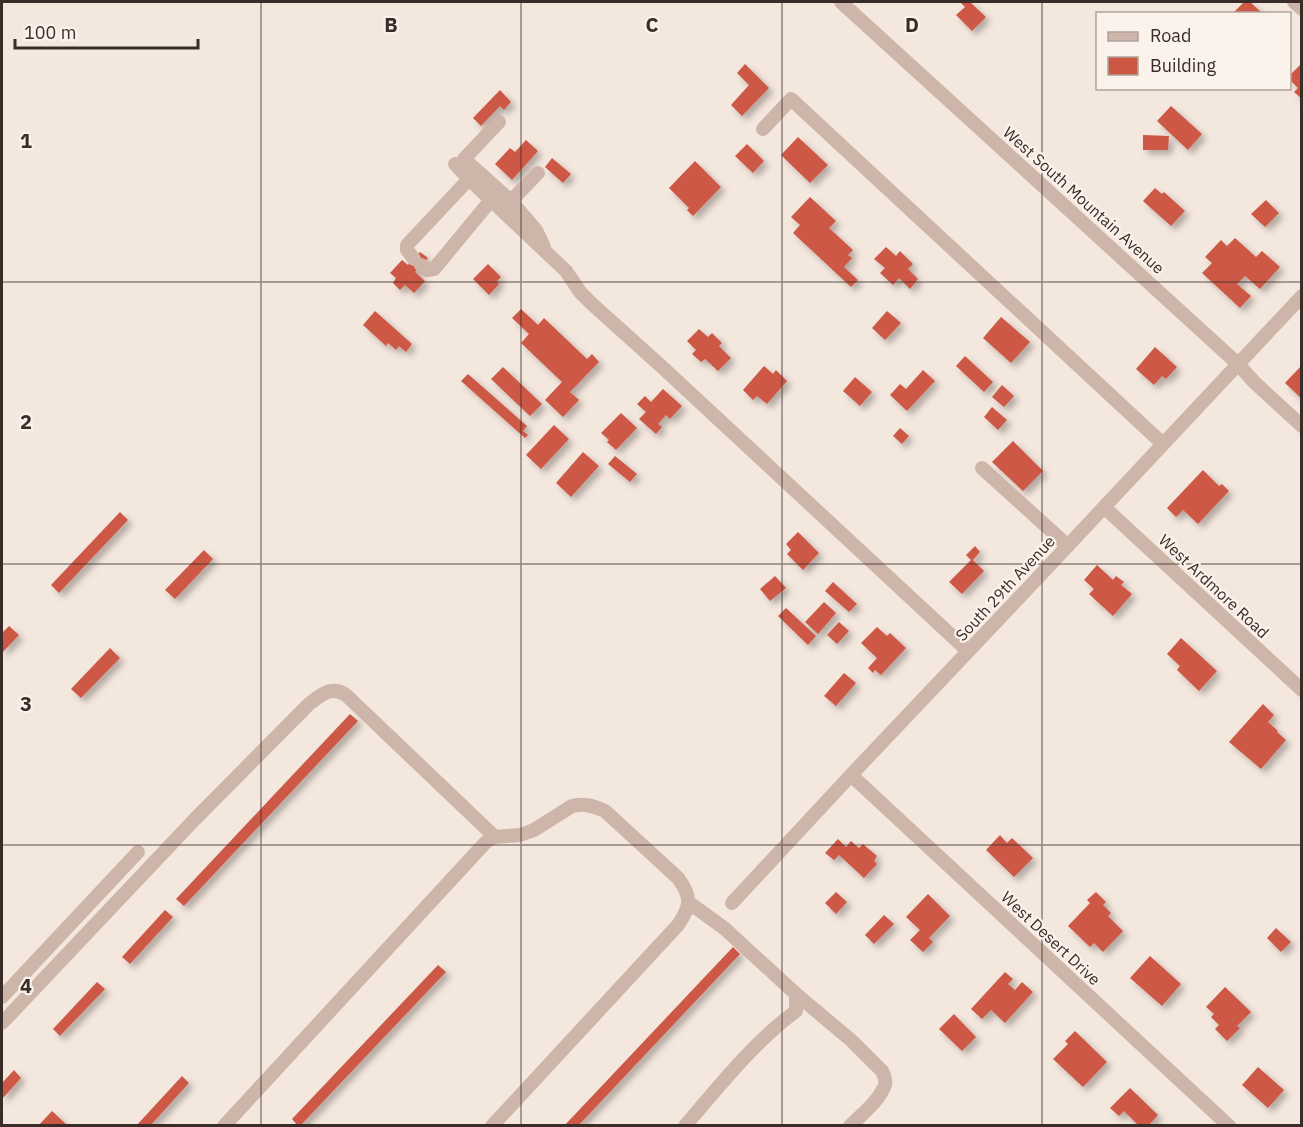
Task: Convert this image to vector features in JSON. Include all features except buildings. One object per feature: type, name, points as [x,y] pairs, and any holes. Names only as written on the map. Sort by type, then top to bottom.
[{"type":"street","name":"West South Mountain Avenue","points":[[841,2],[1238,364],[1302,426]]},
{"type":"street","points":[[1294,2],[1302,9]]},
{"type":"street","points":[[763,129],[791,99],[1163,444]]},
{"type":"street","points":[[499,122],[464,159],[511,201],[536,230],[546,252]]},
{"type":"street","points":[[455,164],[566,271],[580,292],[592,304],[968,651]]},
{"type":"street","points":[[511,201],[538,173]]},
{"type":"street","points":[[469,179],[408,245],[407,250],[418,262],[427,270],[434,269],[491,200]]},
{"type":"street","name":"South 29th Avenue","points":[[732,903],[1302,296]]},
{"type":"street","points":[[982,468],[1068,546]]},
{"type":"street","name":"West Ardmore Road","points":[[1104,507],[1302,690]]},
{"type":"street","points":[[2,1023],[187,827],[301,712],[322,694],[332,690],[346,695],[495,837]]},
{"type":"street","name":"West Desert Drive","points":[[851,775],[1229,1125]]},
{"type":"street","points":[[224,1125],[484,843],[495,837],[520,835],[534,830],[572,806],[579,804],[596,807],[605,812],[678,878],[687,890],[688,902],[685,915],[492,1125]]},
{"type":"street","points":[[2,997],[138,852]]},
{"type":"street","points":[[688,902],[724,928],[796,994],[852,1041],[882,1071],[885,1084],[875,1100],[850,1125]]},
{"type":"street","points":[[685,1125],[753,1048],[796,1011],[796,994]]}]
